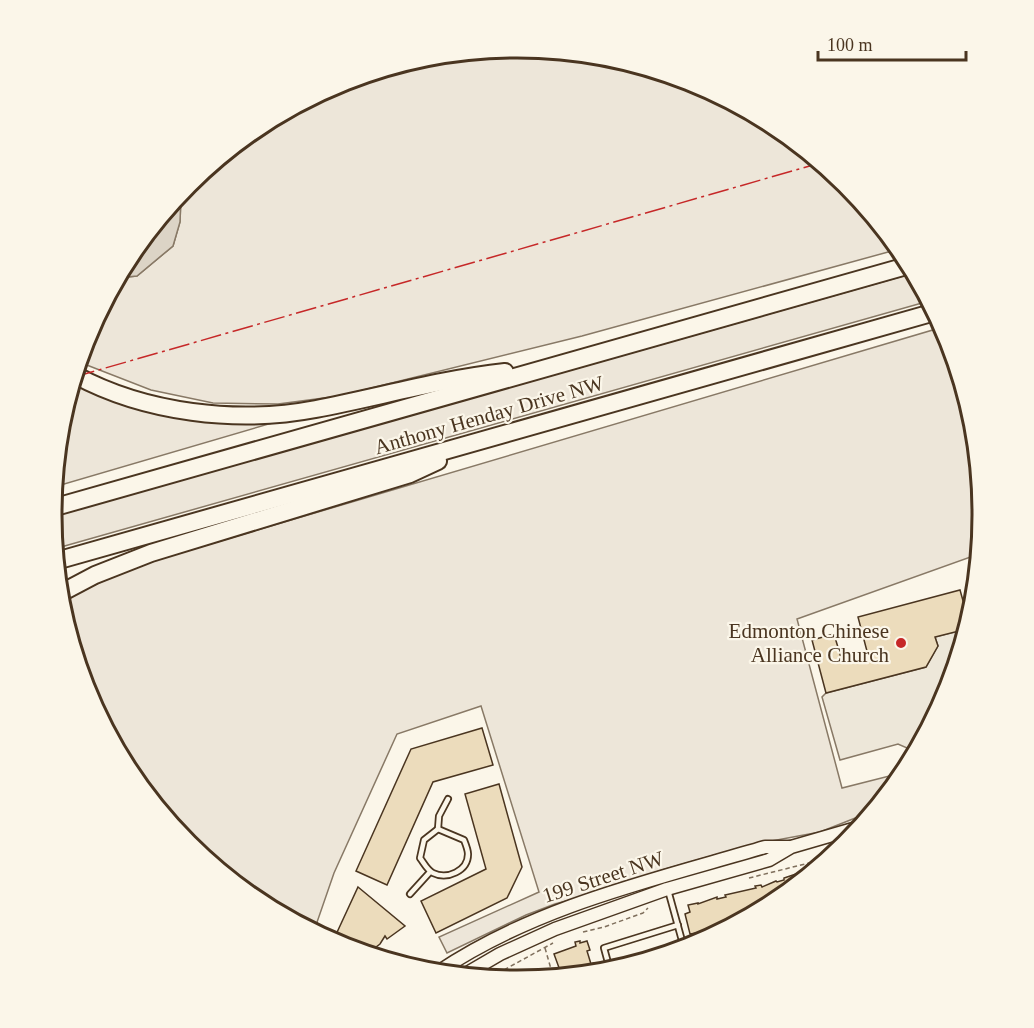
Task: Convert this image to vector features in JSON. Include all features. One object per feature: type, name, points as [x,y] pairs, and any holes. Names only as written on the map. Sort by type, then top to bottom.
[{"type":"highway","name":"Anthony Henday Drive NW","points":[[62,505],[900,268]]},
{"type":"highway","name":"Anthony Henday Drive NW","points":[[64,559],[927,314]]},
{"type":"highway","points":[[82,379],[171,409],[235,415],[273,415],[314,409],[465,376],[554,366]]},
{"type":"highway","points":[[68,589],[95,575],[151,553],[410,474],[491,438]]},
{"type":"main road","name":"199 Street NW","points":[[476,968],[500,954],[555,929],[668,888],[765,847],[790,847],[842,832]]},
{"type":"main road","name":"199 Street NW","points":[[449,965],[517,927],[578,903],[668,888]]},
{"type":"lane","points":[[438,830],[439,816],[448,799]]},
{"type":"lane","points":[[438,830],[464,840],[468,852],[467,863],[454,875],[439,876],[430,872],[420,858],[423,840],[438,830]]},
{"type":"lane","points":[[410,894],[430,872]]},
{"type":"lane","points":[[668,888],[681,938]]},
{"type":"lane","points":[[607,961],[604,948],[678,925]]},
{"type":"path","points":[[745,879],[806,865]]},
{"type":"path","points":[[576,934],[643,913],[668,888]]},
{"type":"path","points":[[504,970],[560,940]]},
{"type":"path","points":[[544,947],[551,969]]},
{"type":"shaded area","points":[[487,59],[547,59],[606,67],[635,74],[691,93],[745,120],[794,153],[839,192],[889,252],[582,336],[339,396],[278,404],[213,403],[151,390],[87,365],[108,313],[128,277],[137,276],[173,246],[180,222],[181,208],[195,192],[240,153],[289,120],[343,93],[399,74],[458,62]]},
{"type":"shaded area","points":[[181,208],[180,222],[173,246],[137,276],[128,277],[156,237]]},
{"type":"shaded area","points":[[905,276],[921,303],[62,547],[62,514]]},
{"type":"shaded area","points":[[933,330],[957,396],[969,455],[972,484],[971,557],[797,619],[842,788],[889,776],[855,818],[820,832],[750,845],[555,904],[526,915],[447,953],[439,937],[539,892],[481,706],[397,734],[334,873],[317,923],[264,893],[195,836],[138,767],[108,715],[86,660],[69,598],[139,565]]},
{"type":"shaded area","points":[[82,381],[136,402],[289,418],[62,485],[70,425]]},
{"type":"shaded area","points":[[957,631],[938,688],[907,748],[898,744],[840,760],[822,697],[826,693],[926,667],[938,646],[935,637]]},
{"type":"building","name":"Edmonton Chinese Alliance Church","points":[[960,590],[964,604],[957,631],[935,637],[938,646],[926,667],[826,693],[812,640],[834,634],[842,661],[868,655],[858,617]]},
{"type":"building","points":[[482,728],[493,765],[433,782],[387,885],[356,871],[411,749]]},
{"type":"building","points":[[499,784],[522,867],[507,898],[436,933],[421,901],[486,869],[465,794]]},
{"type":"building","points":[[795,874],[745,908],[718,923],[690,934],[685,914],[690,912],[688,905],[717,897],[717,899],[726,897],[725,895],[756,888],[755,886],[761,885],[762,887],[784,880]]},
{"type":"building","points":[[358,887],[405,926],[387,939],[385,936],[376,947],[337,932]]},
{"type":"building","points":[[587,941],[591,964],[559,968],[554,954],[576,946],[575,942]]},
{"type":"power","points":[[84,374],[810,166]]},
{"type":"place","name":"Edmonton Chinese Alliance Church","points":[[901,643]]}]
